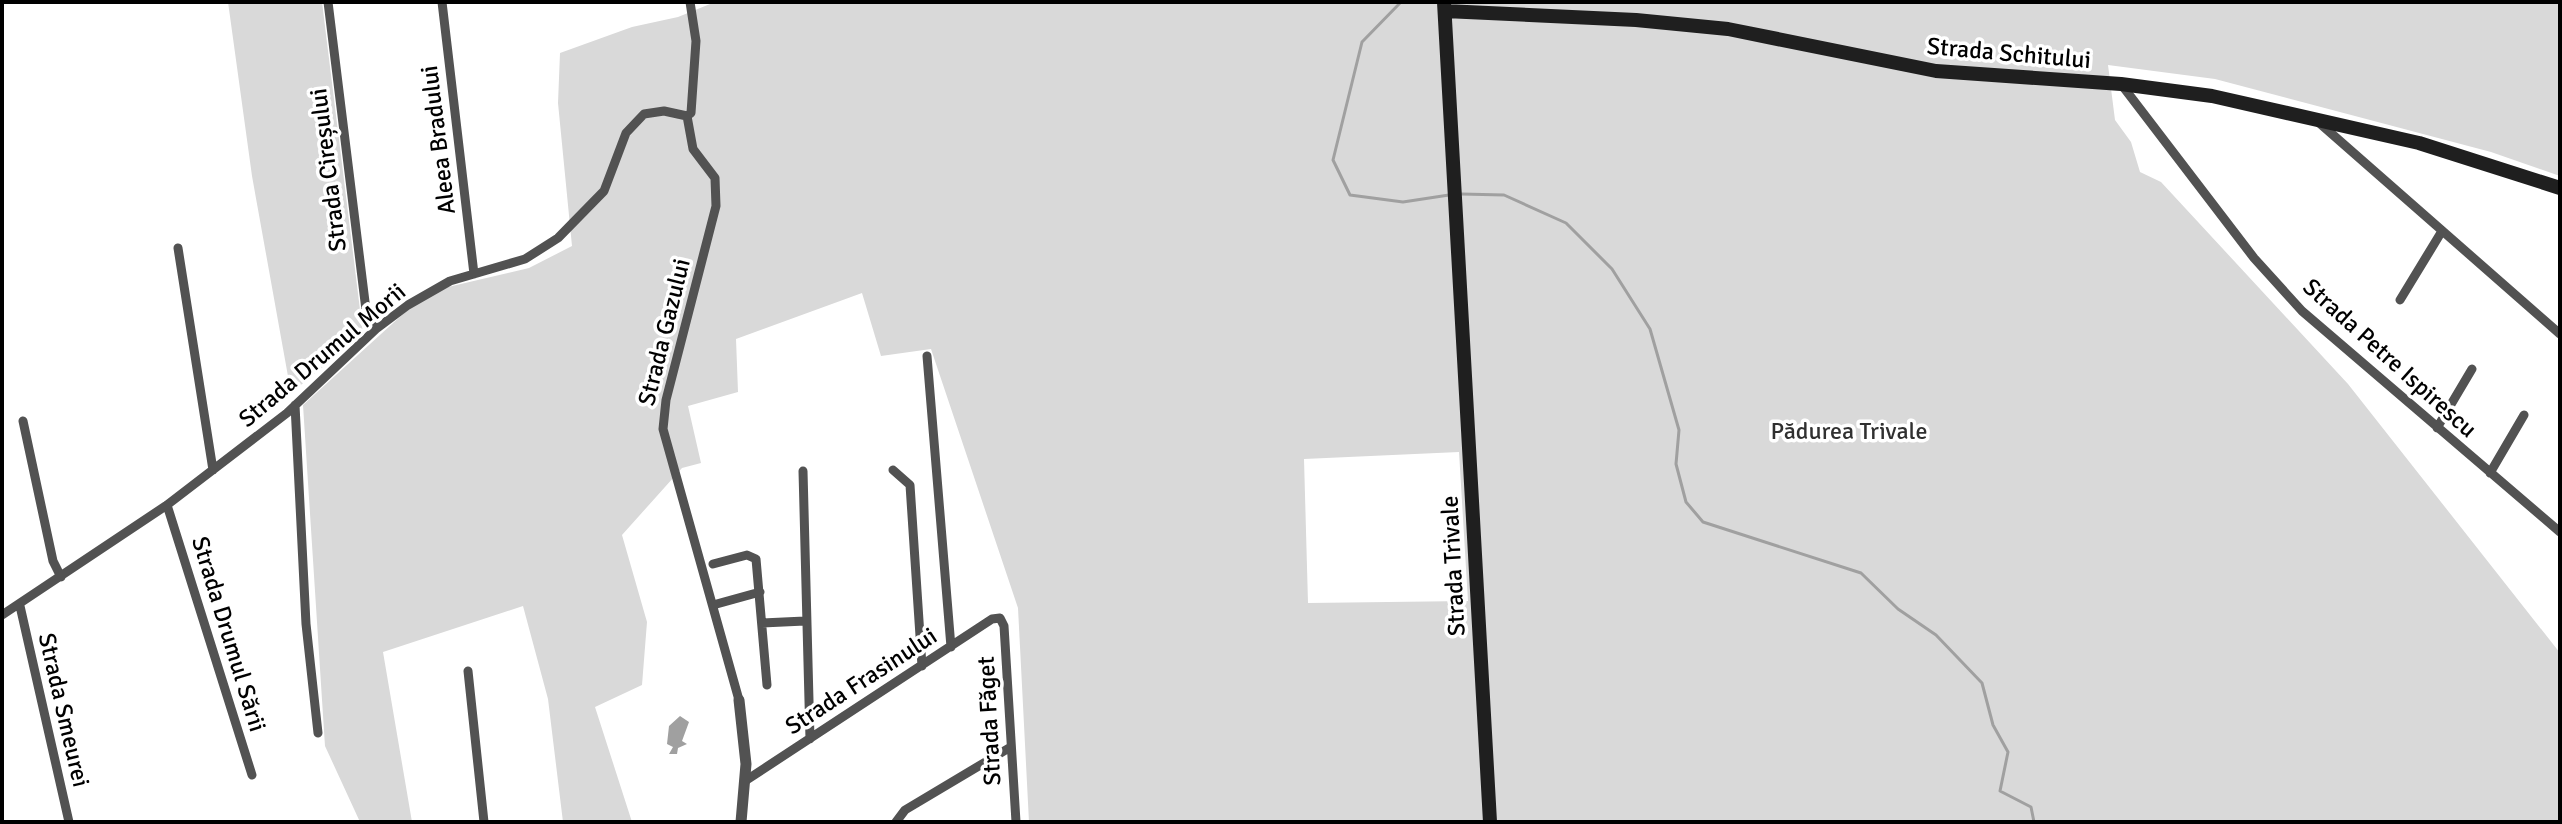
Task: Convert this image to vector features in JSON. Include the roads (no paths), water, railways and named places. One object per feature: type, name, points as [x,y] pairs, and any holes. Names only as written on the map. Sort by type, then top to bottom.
[{"type":"main road","name":"Strada Schitului","points":[[1445,6],[1728,29],[1936,71],[2121,84],[2212,96],[2419,143],[2560,188]]},
{"type":"main road","name":"Strada Trivale","points":[[1445,6],[1490,822]]},
{"type":"street","name":"Strada Cireșului","points":[[328,2],[367,318],[376,329]]},
{"type":"street","name":"Aleea Bradului","points":[[442,2],[474,274]]},
{"type":"street","points":[[687,116],[691,113],[696,41],[690,2]]},
{"type":"street","name":"Strada Petre Ispirescu","points":[[2121,84],[2254,258],[2302,311],[2560,532]]},
{"type":"street","name":"Strada Drumul Morii","points":[[2,615],[20,606],[167,505],[295,405],[376,329],[433,289],[525,259],[558,238],[604,191],[626,133],[644,114],[664,111],[687,116]]},
{"type":"street","name":"Strada Gazului","points":[[687,116],[693,149],[715,178],[716,206],[666,400],[663,429],[670,467],[739,700]]},
{"type":"street","points":[[2314,118],[2560,334]]},
{"type":"street","points":[[2400,300],[2442,231]]},
{"type":"street","points":[[178,248],[213,470]]},
{"type":"street","points":[[927,356],[951,647]]},
{"type":"street","points":[[2437,428],[2472,369]]},
{"type":"street","points":[[295,405],[306,624],[318,733]]},
{"type":"street","points":[[2490,473],[2524,415]]},
{"type":"street","points":[[23,421],[53,561],[61,577]]},
{"type":"street","points":[[893,470],[910,485],[922,666]]},
{"type":"street","points":[[803,471],[810,739]]},
{"type":"street","name":"Strada Drumul Sării","points":[[167,505],[252,775]]},
{"type":"street","points":[[713,564],[753,557],[758,566],[767,685]]},
{"type":"street","points":[[713,605],[760,592]]},
{"type":"street","name":"Strada Smeurei","points":[[20,606],[69,822]]},
{"type":"street","name":"Strada Frasinului","points":[[745,781],[992,619],[1000,618]]},
{"type":"street","name":"Strada Făget","points":[[1000,618],[1004,626],[1009,748],[1016,822]]},
{"type":"street","points":[[762,623],[805,621]]},
{"type":"street","points":[[468,671],[484,822]]},
{"type":"street","points":[[739,700],[745,742],[741,822]]},
{"type":"street","points":[[896,822],[905,810],[1009,748]]},
{"type":"waterway","points":[[1401,2],[1362,42],[1333,160],[1350,195],[1403,202],[1449,195]]},
{"type":"waterway","points":[[1461,194],[1504,195],[1566,223],[1612,269],[1650,329],[1679,430],[1676,464],[1686,502],[1703,522],[1861,573],[1898,609],[1936,635],[1982,683],[1993,725],[2008,752],[2000,791],[2031,807],[2034,822]]},
{"type":"park label","name":"Pădurea Trivale","points":[[1849,431]]}]
